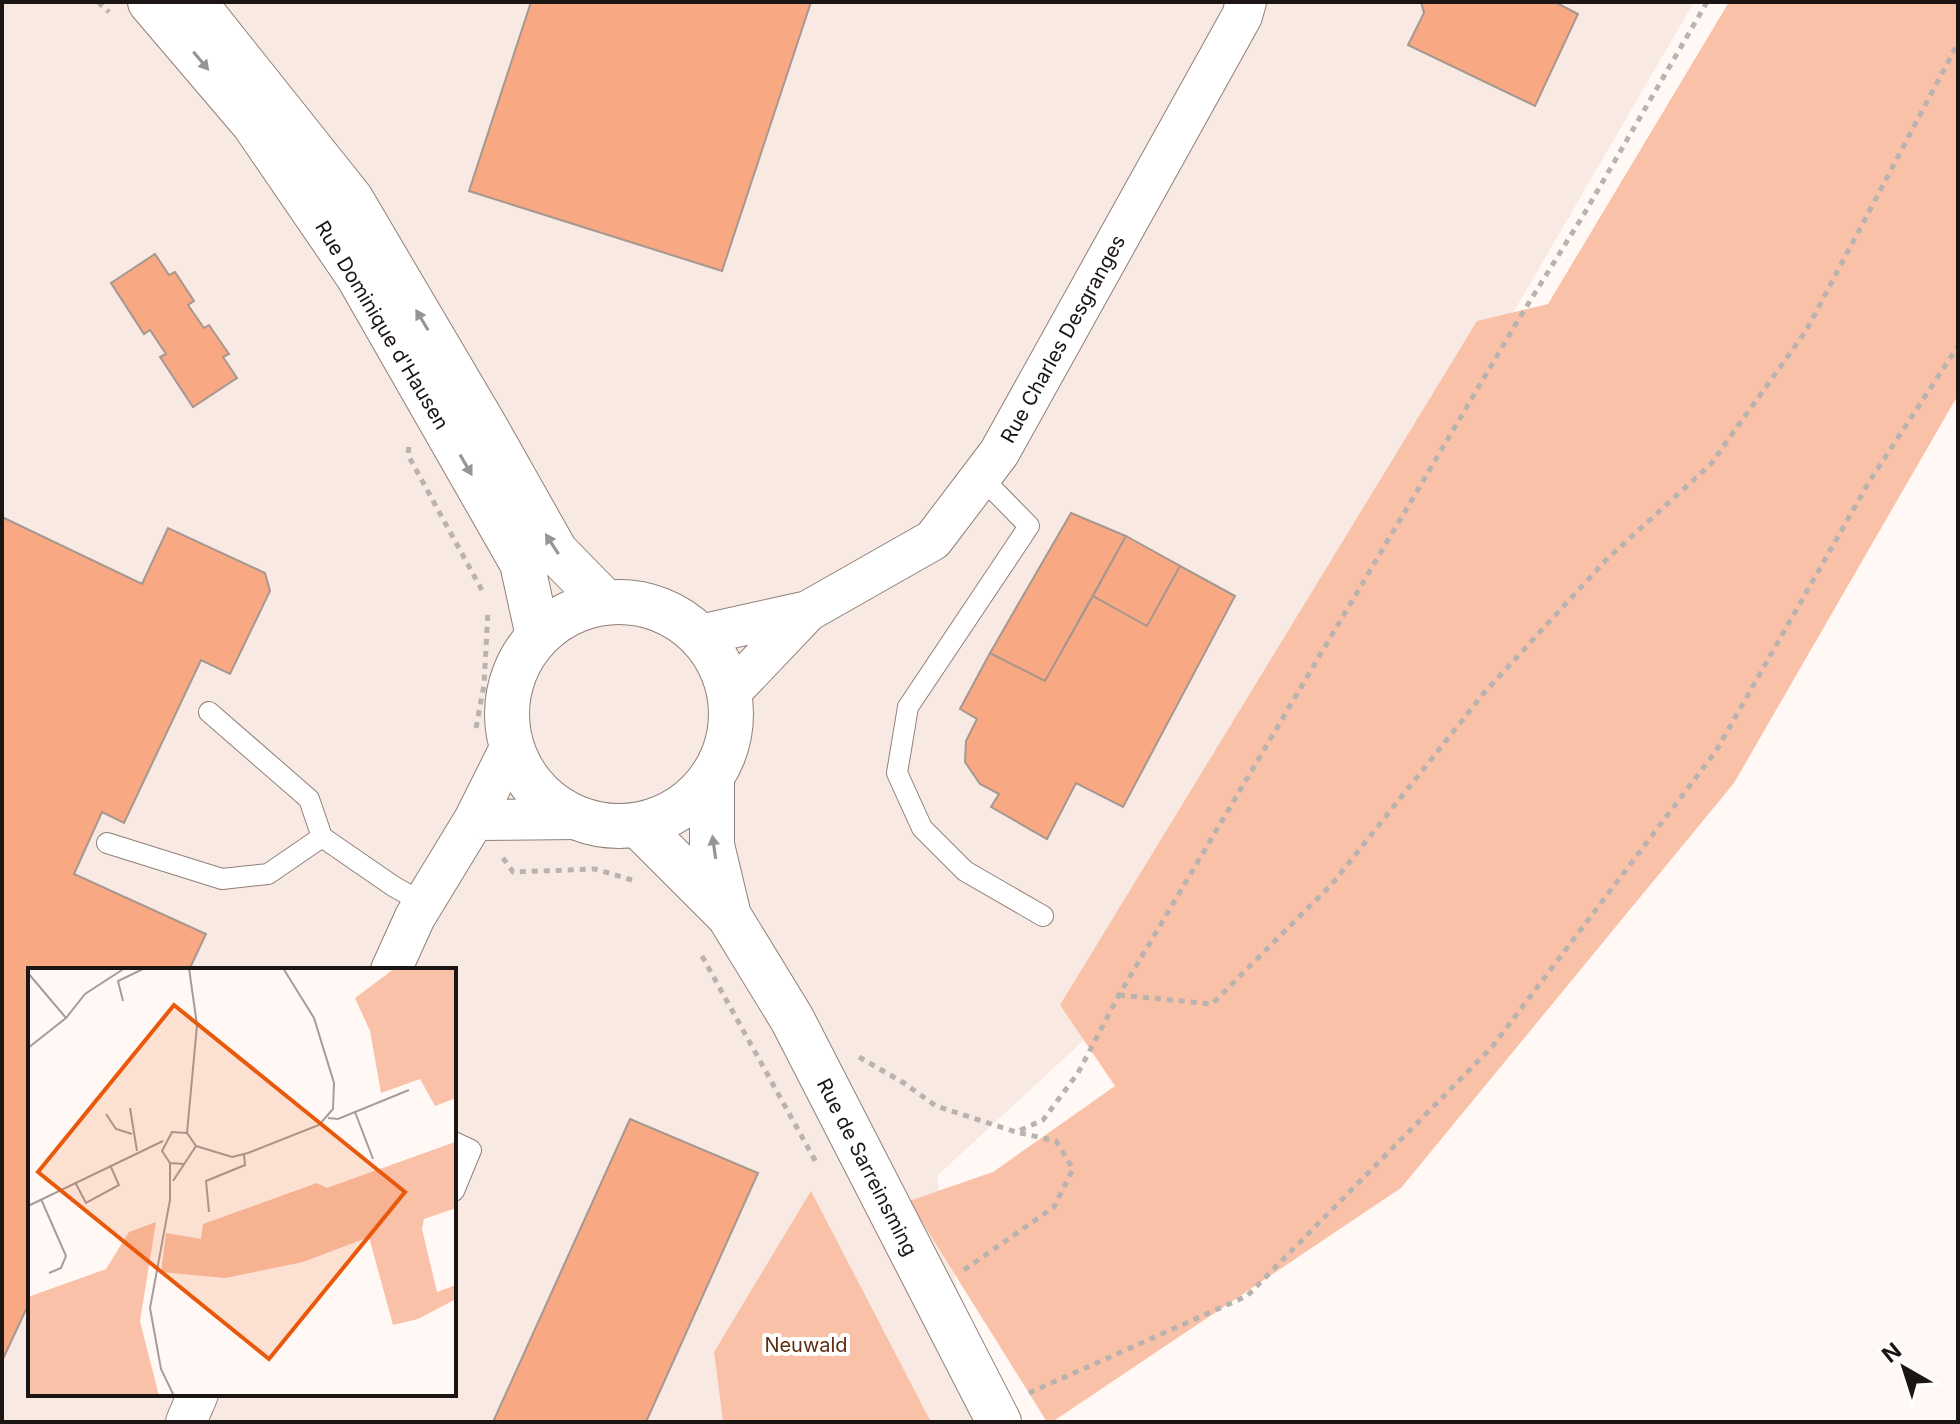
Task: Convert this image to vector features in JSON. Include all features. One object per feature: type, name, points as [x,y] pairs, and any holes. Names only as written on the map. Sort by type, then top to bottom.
[{"type":"street","name":"Rue Dominique d'Hausen","points":[[194,2],[351,199],[556,552],[605,602]]},
{"type":"street","name":"Rue Charles Desgranges","points":[[730,693],[808,611],[933,540],[999,453],[1242,16],[1246,2]]},
{"type":"street","name":"Rue Dominique d'Hausen","points":[[134,11],[254,124],[358,276],[522,563],[538,636]]},
{"type":"street","points":[[392,968],[423,903],[474,820],[492,744],[507,717],[510,687],[520,660],[538,636],[568,613],[605,602],[639,603],[672,614],[700,635],[719,662],[730,693],[732,722],[725,750],[712,776],[692,799],[667,816],[638,825],[608,826],[578,819],[474,820]]},
{"type":"street","name":"Rue Charles Desgranges","points":[[700,635],[808,611]]},
{"type":"street","points":[[492,744],[549,801],[578,819]]},
{"type":"street","name":"Rue de Sarreinsming","points":[[712,776],[712,845],[729,916]]},
{"type":"street","name":"Rue de Sarreinsming","points":[[638,825],[729,916],[792,1019],[995,1416]]},
{"type":"street","points":[[186,1422],[197,1396]]},
{"type":"lane","points":[[981,477],[1029,526],[908,707],[897,773],[922,828],[965,871],[1043,916]]},
{"type":"lane","points":[[209,712],[309,799],[322,837],[423,903]]},
{"type":"lane","points":[[107,843],[222,879],[268,874],[322,837]]},
{"type":"lane","points":[[456,1143],[471,1150],[456,1186]]},
{"type":"path","points":[[98,2],[134,11]]},
{"type":"path","points":[[1016,1132],[1043,1120],[1078,1073],[1119,995],[1707,2]]},
{"type":"path","points":[[1119,995],[1212,1004],[1332,884],[1484,693],[1605,561],[1710,465],[1806,331],[1958,43]]},
{"type":"path","points":[[995,1416],[1247,1296],[1492,1047],[1716,751],[1869,482],[1958,346]]},
{"type":"path","points":[[410,443],[408,455],[488,601],[484,685],[492,744]]},
{"type":"path","points":[[474,820],[513,872],[595,869],[640,882]]},
{"type":"path","points":[[700,954],[819,1169]]},
{"type":"path","points":[[854,1054],[936,1106],[1016,1132],[1056,1141],[1073,1169],[1054,1207],[932,1295]]},
{"type":"shaded area","points":[[2,2],[1694,2],[1097,1028],[937,1176],[980,1422],[931,1422],[811,1192],[714,1352],[723,1422],[2,1422]]},
{"type":"green space","points":[[1729,2],[1958,2],[1958,395],[1734,783],[1401,1188],[1052,1422],[1047,1422],[909,1201],[993,1172],[1115,1086],[1060,1005],[1477,321],[1548,304]]},
{"type":"green space","name":"Neuwald","points":[[811,1191],[931,1422],[723,1422],[714,1352]]},
{"type":"building","points":[[531,2],[811,2],[722,271],[469,191]]},
{"type":"building","points":[[1421,2],[1555,2],[1578,14],[1535,106],[1408,45],[1424,13]]},
{"type":"building","points":[[155,254],[169,275],[175,272],[194,301],[188,305],[204,328],[209,325],[229,354],[223,357],[237,378],[193,407],[160,357],[166,354],[150,330],[144,334],[111,283]]},
{"type":"building","points":[[1071,513],[1126,536],[1045,681],[990,653]]},
{"type":"building","points":[[2,517],[142,584],[168,528],[265,573],[270,591],[230,674],[201,660],[124,823],[102,812],[74,874],[206,934],[190,968],[28,968],[28,1305],[2,1361]]},
{"type":"building","points":[[1126,536],[1180,566],[1147,626],[1093,596]]},
{"type":"building","points":[[1180,566],[1235,596],[1123,807],[1076,783],[1047,839],[991,807],[999,794],[980,784],[965,762],[966,741],[977,719],[960,709],[990,653],[1045,681],[1093,596],[1147,626]]},
{"type":"building","points":[[630,1119],[758,1173],[646,1422],[493,1422]]}]
